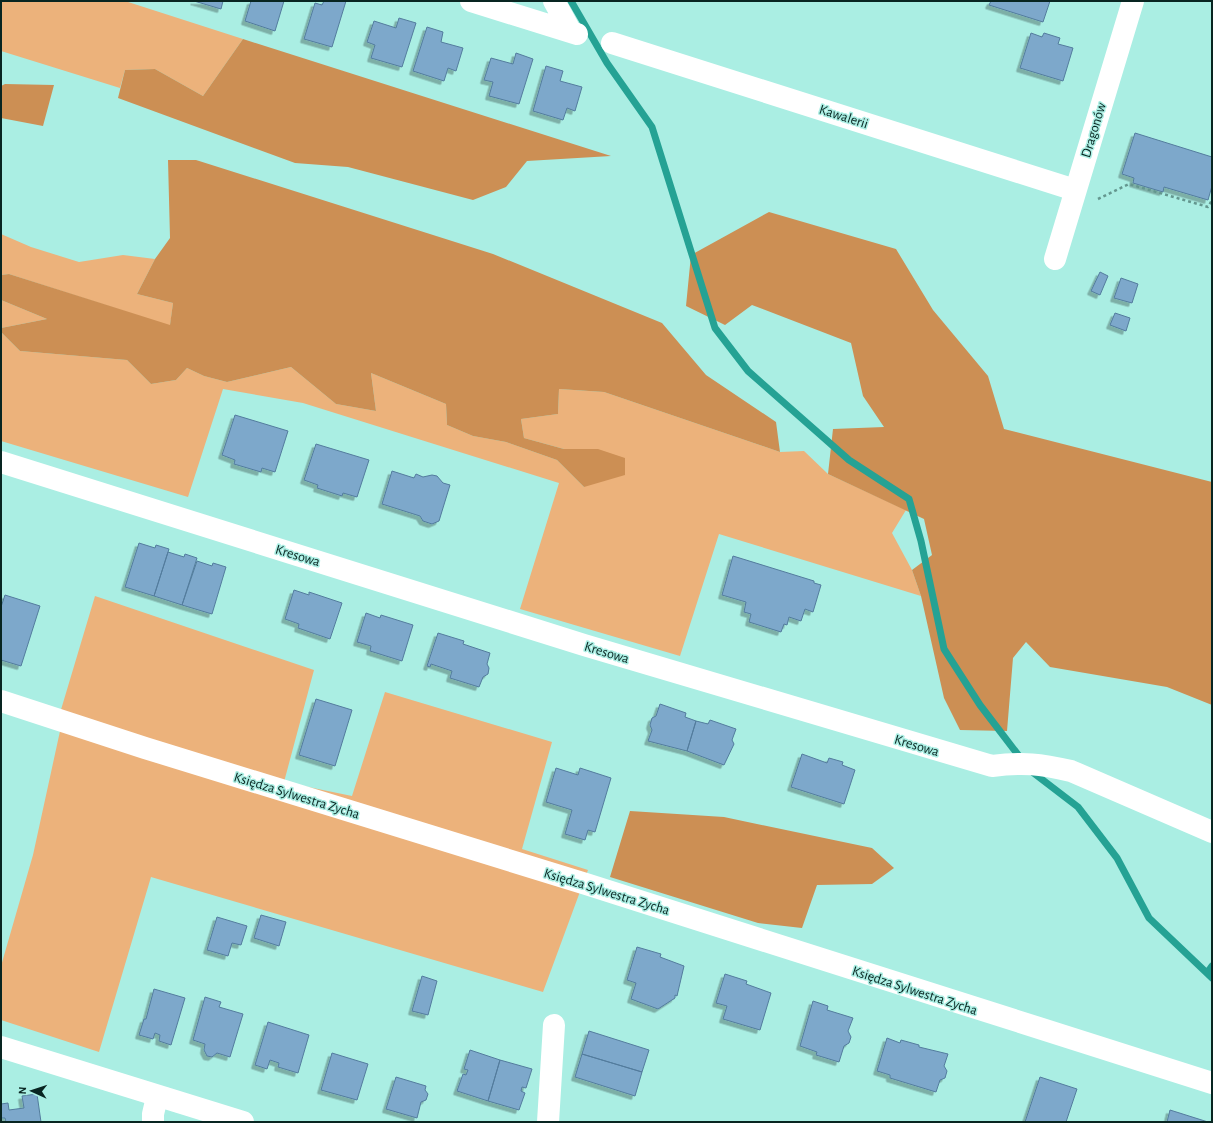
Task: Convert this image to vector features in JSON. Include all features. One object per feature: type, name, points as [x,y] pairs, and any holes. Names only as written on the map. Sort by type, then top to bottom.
[{"type":"street","points":[[471,1],[574,33],[554,1]]},
{"type":"street","name":"Dragonów","points":[[1055,259],[1133,1]]},
{"type":"street","name":"Kawalerii","points":[[612,43],[1075,190]]},
{"type":"street","name":"Kresowa","points":[[1,462],[584,645],[992,766],[1019,762],[1046,765],[1071,771],[1212,832]]},
{"type":"street","name":"Księdza Sylwestra Zycha","points":[[1,701],[145,748],[586,884],[1212,1083]]},
{"type":"street","points":[[548,1122],[554,1025]]},
{"type":"street","points":[[1,1047],[243,1122]]},
{"type":"street","points":[[153,1122],[153,1114],[158,1096]]},
{"type":"path","points":[[1096,200],[1129,184],[1208,207],[1212,200]]},
{"type":"shaded area","points":[[1,1],[125,1],[243,39],[203,96],[155,69],[125,70],[120,88],[1,51]]},
{"type":"shaded area","points":[[243,39],[611,156],[527,161],[506,187],[473,200],[348,167],[295,163],[118,98],[125,70],[155,69],[203,96]]},
{"type":"shaded area","points":[[5,84],[54,85],[43,126],[1,118],[1,86]]},
{"type":"shaded area","points":[[168,160],[196,160],[493,254],[662,323],[706,375],[776,422],[780,452],[604,392],[559,389],[558,414],[521,419],[524,438],[564,449],[598,449],[625,458],[625,475],[584,487],[557,460],[506,442],[473,436],[447,425],[446,404],[371,373],[376,411],[336,404],[291,367],[227,382],[204,376],[187,368],[176,380],[151,384],[127,360],[20,351],[1,332],[1,328],[47,319],[1,300],[1,275],[9,274],[170,325],[173,303],[137,294],[155,259],[170,238]]},
{"type":"shaded area","points":[[769,212],[896,249],[933,310],[988,376],[1004,429],[1212,482],[1212,705],[1167,687],[1050,667],[1026,642],[1013,658],[1007,731],[960,730],[944,698],[921,596],[912,570],[932,555],[924,519],[828,474],[833,429],[884,427],[863,396],[851,343],[752,305],[725,325],[686,306],[691,255]]},
{"type":"shaded area","points":[[1,234],[31,247],[79,262],[123,255],[155,259],[137,294],[173,303],[170,326],[9,274],[1,275]]},
{"type":"shaded area","points":[[1,300],[47,319],[1,328]]},
{"type":"shaded area","points":[[1,332],[20,351],[127,360],[151,384],[176,380],[187,368],[204,376],[227,382],[291,367],[336,404],[376,411],[371,373],[446,404],[447,425],[473,436],[506,442],[557,460],[584,487],[598,449],[564,449],[524,438],[521,419],[558,414],[559,389],[604,392],[780,452],[804,451],[828,474],[906,510],[892,533],[912,570],[921,596],[719,534],[680,656],[520,609],[559,483],[303,403],[223,389],[188,497],[1,441]]},
{"type":"shaded area","points":[[95,596],[314,670],[284,782],[352,796],[385,692],[552,742],[522,849],[588,870],[543,992],[151,877],[99,1052],[1,1020],[1,966],[33,855],[62,722],[60,713]]},
{"type":"shaded area","points":[[630,811],[724,817],[872,848],[894,868],[872,884],[817,885],[802,928],[758,923],[610,877]]},
{"type":"building","points":[[194,1],[223,1],[221,9]]},
{"type":"building","points":[[251,1],[284,1],[275,31],[245,21]]},
{"type":"building","points":[[324,1],[346,1],[332,47],[304,39],[315,3],[322,5]]},
{"type":"building","points":[[991,1],[1050,1],[1043,22],[989,5]]},
{"type":"building","points":[[399,18],[416,23],[402,67],[371,58],[375,45],[367,42],[374,21],[396,28]]},
{"type":"building","points":[[427,27],[443,32],[441,42],[463,48],[456,71],[448,68],[444,81],[413,71]]},
{"type":"building","points":[[1031,33],[1042,37],[1044,33],[1060,38],[1058,44],[1073,48],[1063,81],[1020,68]]},
{"type":"building","points":[[516,53],[533,59],[519,104],[489,96],[493,82],[484,80],[491,58],[513,64]]},
{"type":"building","points":[[546,66],[563,71],[560,81],[582,87],[575,111],[567,108],[563,120],[533,111]]},
{"type":"building","points":[[1135,133],[1212,157],[1212,186],[1208,200],[1164,187],[1163,192],[1133,183],[1134,178],[1122,174]]},
{"type":"building","points":[[1100,272],[1108,276],[1100,295],[1091,291]]},
{"type":"building","points":[[1121,278],[1138,284],[1132,303],[1114,298]]},
{"type":"building","points":[[1115,313],[1130,318],[1126,331],[1110,325]]},
{"type":"building","points":[[235,415],[288,431],[275,472],[262,468],[261,472],[234,464],[235,460],[222,455]]},
{"type":"building","points":[[316,444],[369,460],[357,497],[343,493],[342,496],[317,488],[318,485],[304,480]]},
{"type":"building","points":[[392,471],[414,478],[416,474],[423,477],[432,475],[437,476],[443,483],[450,485],[439,521],[432,524],[423,521],[420,516],[382,504]]},
{"type":"building","points":[[139,543],[155,548],[156,545],[169,549],[154,596],[125,587]]},
{"type":"building","points":[[168,552],[184,557],[185,554],[197,558],[182,605],[154,596]]},
{"type":"building","points":[[733,556],[814,581],[814,583],[821,585],[813,612],[805,609],[801,621],[789,617],[787,625],[784,624],[781,632],[749,622],[751,614],[744,612],[746,602],[722,595]]},
{"type":"building","points":[[197,561],[212,566],[213,563],[226,567],[212,614],[182,605]]},
{"type":"building","points":[[294,590],[309,595],[309,592],[342,603],[330,639],[298,628],[299,624],[285,619]]},
{"type":"building","points":[[5,595],[40,606],[21,666],[1,660],[1,607]]},
{"type":"building","points":[[366,613],[380,618],[381,615],[413,625],[402,661],[370,651],[371,646],[357,642]]},
{"type":"building","points":[[438,633],[464,641],[463,644],[490,653],[487,664],[489,668],[488,674],[483,677],[479,687],[450,678],[452,671],[431,664],[430,667],[427,666]]},
{"type":"building","points":[[316,699],[352,710],[335,766],[299,755]]},
{"type":"building","points":[[660,704],[686,713],[685,717],[696,721],[687,751],[648,741],[652,730],[650,725],[652,718],[656,716]]},
{"type":"building","points":[[710,720],[736,729],[732,740],[734,744],[724,765],[687,751],[696,721],[708,724]]},
{"type":"building","points":[[802,754],[827,763],[829,758],[843,762],[842,765],[855,770],[844,804],[791,787]]},
{"type":"building","points":[[556,768],[578,775],[580,768],[611,778],[595,832],[588,830],[585,840],[565,834],[572,810],[546,802]]},
{"type":"building","points":[[261,915],[286,922],[279,946],[254,938]]},
{"type":"building","points":[[217,917],[247,926],[241,945],[232,943],[228,956],[207,950]]},
{"type":"building","points":[[637,947],[661,954],[660,957],[684,966],[677,996],[675,995],[675,998],[658,1009],[631,999],[636,983],[627,980]]},
{"type":"building","points":[[725,974],[747,981],[746,984],[771,993],[760,1030],[723,1019],[727,1006],[716,1003]]},
{"type":"building","points":[[422,976],[437,981],[428,1015],[412,1011]]},
{"type":"building","points":[[154,989],[185,998],[171,1045],[159,1041],[160,1035],[155,1033],[153,1039],[139,1035],[144,1019],[146,1019]]},
{"type":"building","points":[[205,997],[221,1002],[219,1007],[243,1014],[230,1057],[217,1053],[212,1057],[207,1056],[204,1050],[205,1044],[193,1040]]},
{"type":"building","points":[[813,1001],[828,1006],[827,1010],[853,1018],[848,1031],[851,1037],[849,1043],[844,1046],[839,1062],[816,1055],[817,1052],[800,1046]]},
{"type":"building","points":[[268,1022],[309,1035],[298,1073],[278,1067],[279,1063],[270,1060],[267,1069],[255,1065]]},
{"type":"building","points":[[589,1031],[649,1050],[642,1072],[582,1054]]},
{"type":"building","points":[[887,1038],[900,1043],[901,1040],[919,1045],[919,1047],[948,1054],[944,1066],[947,1071],[945,1078],[940,1080],[936,1092],[890,1078],[890,1075],[877,1071]]},
{"type":"building","points":[[470,1050],[500,1060],[488,1101],[457,1091],[463,1074],[466,1075],[468,1070],[464,1069]]},
{"type":"building","points":[[332,1053],[368,1064],[357,1100],[321,1090]]},
{"type":"building","points":[[582,1054],[642,1072],[635,1096],[575,1077]]},
{"type":"building","points":[[500,1060],[532,1069],[526,1088],[522,1087],[521,1091],[525,1093],[519,1110],[488,1101]]},
{"type":"building","points":[[396,1077],[426,1086],[425,1090],[428,1094],[426,1100],[421,1102],[417,1118],[386,1109]]},
{"type":"building","points":[[1040,1077],[1077,1089],[1066,1122],[1025,1122]]},
{"type":"building","points":[[37,1094],[41,1122],[6,1122],[5,1118],[1,1118],[1,1104],[8,1103],[9,1110],[24,1108],[22,1096]]},
{"type":"building","points":[[1170,1110],[1208,1122],[1167,1122]]},
{"type":"waterway","points":[[571,1],[607,63],[652,127],[715,328],[748,371],[849,460],[909,499],[921,541],[944,649],[980,705],[1019,756]]},
{"type":"waterway","points":[[1031,771],[1078,807],[1117,858],[1149,918],[1212,978]]},
{"type":"waterway","points":[[1207,973],[1212,966]]}]
